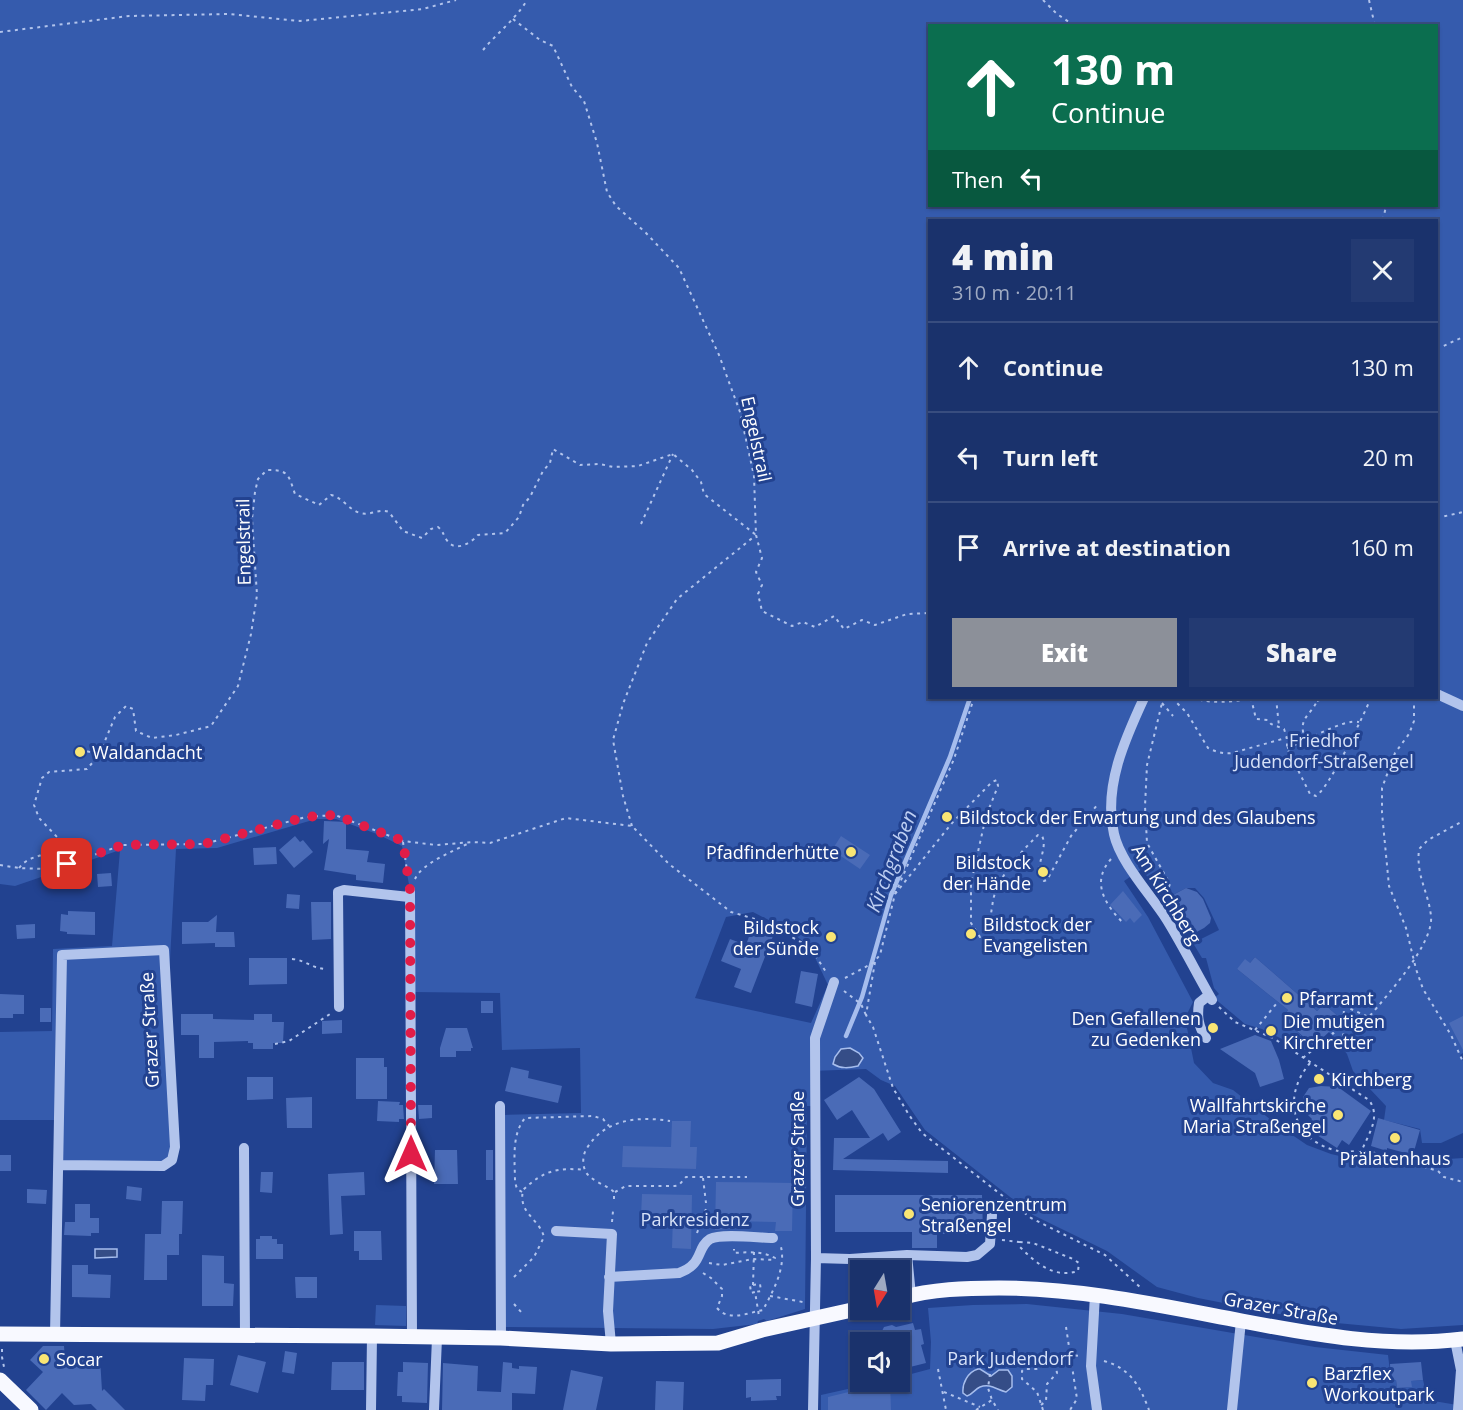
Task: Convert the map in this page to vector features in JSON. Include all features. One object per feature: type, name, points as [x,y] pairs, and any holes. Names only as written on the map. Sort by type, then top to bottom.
[{"type":"main road","name":"Grazer Straße","points":[[910,1295],[962,1288],[1026,1288],[1095,1295],[1353,1340],[1395,1342],[1459,1339]]},
{"type":"main road","points":[[4,1334],[501,1338],[611,1344],[718,1342],[814,1312],[850,1309]]},
{"type":"main road","points":[[3,1376],[31,1410]]},
{"type":"street","points":[[1438,694],[1463,706]]},
{"type":"street","name":"Am Kirchberg","points":[[1144,699],[1119,758],[1112,793],[1111,818],[1114,836],[1120,852],[1159,907],[1210,998]]},
{"type":"street","points":[[339,1007],[338,892],[344,890],[409,894],[412,1337]]},
{"type":"street","name":"Grazer Straße","points":[[55,1335],[58,1165],[62,955],[164,950],[175,1148],[172,1160],[164,1166],[58,1165]]},
{"type":"street","name":"Grazer Straße","points":[[813,1410],[816,1258],[815,1038],[834,982]]},
{"type":"street","points":[[1206,1038],[1200,1029],[1197,1014],[1199,1003],[1210,998]]},
{"type":"street","points":[[500,1106],[501,1338]]},
{"type":"street","points":[[244,1148],[245,1336]]},
{"type":"street","points":[[816,1258],[850,1259],[907,1255],[967,1257],[977,1255],[991,1240],[992,1215]]},
{"type":"street","points":[[556,1231],[612,1234],[608,1330],[611,1344]]},
{"type":"street","points":[[609,1277],[678,1273],[694,1263],[708,1240],[717,1237],[754,1241],[773,1238]]},
{"type":"street","points":[[907,1255],[907,1260]]},
{"type":"street","points":[[1095,1295],[1092,1314],[1092,1383],[1097,1410]]},
{"type":"street","points":[[1232,1410],[1241,1321]]},
{"type":"street","points":[[371,1410],[372,1336]]},
{"type":"street","points":[[434,1410],[437,1338]]},
{"type":"street","points":[[1458,1410],[1461,1370],[1459,1339]]},
{"type":"path","points":[[0,32],[129,16],[229,14],[300,21],[423,9],[456,0]]},
{"type":"path","points":[[483,50],[498,32],[520,13],[527,0]]},
{"type":"path","points":[[1043,0],[1072,24]]},
{"type":"path","points":[[1369,0],[1375,24]]},
{"type":"path","name":"Engelstrail","points":[[513,19],[540,40],[553,46],[572,87],[584,101],[597,143],[607,192],[616,206],[679,268],[719,355],[740,412],[754,476],[756,535],[762,558],[756,572],[762,585],[759,594],[762,611],[792,626],[803,622],[815,627],[834,616],[844,629],[862,620],[875,625],[907,614],[928,613]]},
{"type":"path","points":[[1438,349],[1463,337]]},
{"type":"path","name":"Engelstrail","points":[[99,755],[115,717],[126,706],[133,709],[136,731],[152,738],[177,735],[211,726],[238,686],[251,634],[257,595],[252,519],[255,492],[258,479],[267,470],[282,470],[288,474],[295,494],[319,505],[331,495],[358,512],[367,514],[385,510],[407,533],[422,538],[438,527],[443,530],[446,540],[454,546],[463,546],[473,541],[478,535],[505,533],[519,517],[523,505],[550,463],[553,449],[580,465],[600,464],[613,467],[638,466],[673,454]]},
{"type":"path","points":[[641,524],[673,454],[692,470],[704,494],[756,535],[677,599],[647,643],[623,704],[613,740],[623,796],[632,826],[669,864],[731,912],[762,921],[810,947],[834,982],[860,1003],[873,1028],[893,1088],[922,1133],[1031,1218],[1105,1255],[1150,1296],[1149,1305]]},
{"type":"path","points":[[1438,518],[1463,512]]},
{"type":"path","points":[[834,982],[864,969],[874,963],[880,955],[895,894],[954,759],[974,699]]},
{"type":"path","points":[[1160,699],[1173,716]]},
{"type":"path","points":[[1173,699],[1187,713],[1208,748],[1213,751],[1232,753],[1287,738]]},
{"type":"path","points":[[1196,699],[1224,702],[1244,699]]},
{"type":"path","points":[[1251,699],[1256,719],[1268,720],[1271,724],[1284,729],[1287,748],[1310,794],[1316,796],[1322,793],[1371,699]]},
{"type":"path","points":[[1276,699],[1279,726]]},
{"type":"path","points":[[1305,740],[1301,727],[1318,699]]},
{"type":"path","points":[[1414,699],[1414,720],[1409,735],[1395,753],[1382,788],[1389,886],[1406,928],[1413,961],[1423,989],[1451,1035],[1463,1062]]},
{"type":"path","points":[[1159,907],[1170,884],[1147,843],[1145,806],[1147,765],[1162,703]]},
{"type":"path","points":[[1287,748],[1354,721],[1360,722]]},
{"type":"path","points":[[19,868],[25,861],[54,849],[58,838],[39,818],[34,805],[36,797],[42,778],[49,772],[87,769],[99,755],[80,749]]},
{"type":"path","points":[[895,894],[952,823],[992,782],[997,780],[998,786],[986,816],[971,883],[971,923],[980,937],[987,931],[995,894],[1008,869],[1025,848],[1038,836],[1042,836],[1045,841],[1041,854],[1040,877],[1044,881],[1047,880],[1071,836],[1091,811],[1112,793]]},
{"type":"path","points":[[0,865],[44,869],[67,864],[123,845],[204,844],[306,817],[335,815],[403,841],[436,845],[490,843],[566,818],[632,826]]},
{"type":"path","points":[[1303,1058],[1333,1033],[1343,1044],[1344,1006],[1369,1017],[1413,961],[1426,941],[1432,920],[1428,896],[1419,873],[1419,849],[1428,840],[1463,821]]},
{"type":"path","points":[[403,841],[409,894]]},
{"type":"path","points":[[409,894],[417,874],[438,859],[471,842]]},
{"type":"path","points":[[1120,852],[1106,866],[1101,886],[1108,906],[1124,923]]},
{"type":"path","points":[[292,959],[304,960],[314,968],[339,969]]},
{"type":"path","points":[[866,1015],[874,963]]},
{"type":"path","points":[[1210,998],[1235,1022],[1273,1038],[1369,1100],[1375,1108],[1375,1117],[1362,1150]]},
{"type":"path","points":[[1255,1030],[1277,1003]]},
{"type":"path","points":[[275,1044],[289,1041],[339,1007]]},
{"type":"path","points":[[1310,1064],[1295,1088],[1294,1109],[1300,1128],[1319,1144],[1336,1151],[1362,1150],[1411,1162],[1456,1182],[1463,1182]]},
{"type":"path","points":[[522,1192],[517,1190],[515,1182],[516,1134],[525,1118],[593,1116],[603,1119],[609,1126]]},
{"type":"path","points":[[614,1199],[614,1192],[607,1185],[589,1176],[585,1170],[584,1152],[593,1139],[609,1126],[630,1120],[670,1121]]},
{"type":"path","points":[[511,1280],[534,1257],[544,1237],[521,1200],[522,1192],[547,1172],[563,1169],[585,1170]]},
{"type":"path","points":[[614,1192],[626,1186],[675,1186],[679,1185],[684,1177],[747,1176]]},
{"type":"path","points":[[703,1178],[706,1203]]},
{"type":"path","points":[[694,1263],[722,1289],[717,1308],[721,1313],[733,1316],[763,1310],[782,1265],[781,1245],[773,1238]]},
{"type":"path","points":[[991,1240],[1019,1242],[1033,1243],[1073,1259],[1078,1263],[1078,1271],[1067,1273],[1044,1268],[1020,1247],[1019,1242]]},
{"type":"path","points":[[694,1263],[722,1266],[753,1259],[774,1260],[775,1258],[770,1255],[754,1253],[734,1253],[733,1250],[754,1241],[754,1253],[753,1259],[753,1285],[750,1286],[751,1293],[761,1291],[760,1284],[753,1285]]},
{"type":"path","points":[[755,1292],[762,1330]]},
{"type":"path","points":[[770,1296],[814,1312]]},
{"type":"path","points":[[512,1301],[522,1313]]},
{"type":"path","points":[[1066,1327],[1077,1400],[1070,1410]]},
{"type":"path","points":[[3,1376],[3,1347],[8,1341],[4,1334]]},
{"type":"path","points":[[1043,1410],[1036,1392],[1022,1379],[1022,1371],[1047,1365],[1056,1366],[1071,1355],[1116,1364],[1128,1372],[1140,1386],[1149,1410]]},
{"type":"path","points":[[1041,1405],[1046,1401],[1047,1384],[1057,1373],[1056,1366]]},
{"type":"path","points":[[938,1370],[946,1410]]},
{"type":"path","points":[[990,1375],[988,1388],[998,1410]]},
{"type":"path","points":[[942,1391],[980,1407]]},
{"type":"path","points":[[976,1410],[992,1400]]},
{"type":"green space","name":"Friedhof Judendorf-Straßengel","points":[[0,0],[1463,0],[1463,1053],[1460,1055],[1463,1061],[1463,1133],[1441,1143],[1422,1143],[1420,1129],[1384,1120],[1386,1106],[1353,1071],[1347,1054],[1328,1031],[1339,1017],[1324,1004],[1317,1011],[1255,957],[1250,963],[1237,969],[1288,1010],[1282,1018],[1313,1046],[1304,1050],[1262,1029],[1245,1024],[1214,998],[1219,994],[1214,988],[1206,958],[1202,958],[1193,943],[1219,930],[1204,898],[1195,888],[1186,888],[1163,900],[1142,869],[1124,881],[1148,917],[1193,1002],[1185,1018],[1194,1063],[1213,1083],[1233,1090],[1307,1145],[1331,1154],[1374,1164],[1463,1158],[1463,1325],[1401,1329],[1315,1321],[1198,1298],[1157,1287],[1107,1251],[1033,1215],[925,1130],[895,1086],[881,1080],[866,1069],[811,1071],[812,1106],[807,1106],[805,1309],[767,1321],[764,1319],[758,1321],[757,1324],[713,1329],[500,1327],[503,1115],[581,1113],[580,1048],[502,1050],[500,993],[413,992],[410,890],[402,846],[336,819],[316,819],[217,848],[176,849],[167,1015],[171,1147],[169,1158],[161,1163],[62,1161],[61,1120],[0,1120],[0,1032],[52,1031],[53,949],[112,946],[120,850],[15,886],[0,884]],"holes":[[[753,912],[790,931],[810,947],[828,985],[811,1023],[695,998],[726,917]]]},
{"type":"green space","name":"Park Judendorf","points":[[1027,1304],[1122,1314],[1315,1347],[1388,1355],[1391,1380],[1396,1380],[1397,1388],[1411,1387],[1411,1381],[1423,1380],[1428,1400],[1463,1406],[1463,1410],[821,1410],[821,1395],[850,1388],[850,1392],[910,1392],[910,1374],[930,1369],[931,1342],[928,1308]]},
{"type":"green space","points":[[376,1305],[406,1306],[406,1326],[375,1325]]},
{"type":"shaded area","points":[[850,1048],[863,1058],[858,1066],[845,1068],[833,1064],[841,1049]]},
{"type":"shaded area","points":[[95,1249],[117,1249],[117,1257],[95,1258]]},
{"type":"shaded area","points":[[978,1369],[991,1376],[999,1370],[1008,1370],[1012,1376],[1012,1387],[1006,1392],[984,1386],[967,1396],[963,1393],[965,1382],[971,1373]]},
{"type":"building","points":[[324,821],[349,822],[346,824],[346,849],[369,851],[367,862],[385,864],[383,883],[356,880],[356,875],[324,870],[329,839],[323,844]]},
{"type":"building","points":[[295,836],[300,842],[303,840],[313,852],[294,868],[279,850]]},
{"type":"building","name":"Pfadfinderhütte","points":[[841,836],[870,855],[860,869],[832,850]]},
{"type":"building","points":[[276,847],[277,864],[254,865],[253,848]]},
{"type":"building","points":[[111,873],[112,886],[98,887],[97,874]]},
{"type":"building","points":[[1186,888],[1197,892],[1203,899],[1211,918],[1210,923],[1191,935],[1171,896]]},
{"type":"building","points":[[1123,891],[1142,915],[1134,923],[1130,918],[1126,922],[1110,905]]},
{"type":"building","points":[[287,894],[300,895],[299,909],[286,908]]},
{"type":"building","points":[[311,902],[331,902],[331,939],[312,940]]},
{"type":"building","points":[[68,911],[95,912],[95,935],[67,934],[67,932],[60,931],[61,914],[68,915]]},
{"type":"building","points":[[217,915],[216,932],[234,932],[235,947],[215,947],[215,943],[182,944],[182,922],[208,922]]},
{"type":"building","points":[[35,924],[35,938],[17,939],[16,925]]},
{"type":"building","points":[[752,928],[773,936],[751,993],[734,987],[741,969],[721,961],[730,939],[746,945]]},
{"type":"building","name":"Pfarramt","points":[[1255,957],[1317,1011],[1324,1004],[1339,1017],[1329,1032],[1314,1046],[1282,1018],[1288,1010],[1237,969],[1245,959],[1250,963]]},
{"type":"building","points":[[249,958],[287,958],[287,984],[249,985]]},
{"type":"building","points":[[801,971],[818,974],[812,1007],[795,1003]]},
{"type":"building","points":[[0,994],[24,995],[24,1014],[13,1014],[13,1018],[0,1018]]},
{"type":"building","points":[[481,1001],[493,1001],[493,1013],[481,1013]]},
{"type":"building","points":[[40,1008],[51,1008],[51,1022],[40,1022]]},
{"type":"building","points":[[181,1014],[213,1014],[213,1019],[254,1020],[254,1014],[272,1014],[272,1022],[284,1022],[283,1043],[273,1043],[273,1049],[253,1049],[253,1043],[248,1043],[248,1041],[214,1042],[214,1058],[199,1058],[199,1035],[181,1035]]},
{"type":"building","points":[[1463,1016],[1463,1050],[1449,1023]]},
{"type":"building","points":[[342,1020],[342,1033],[322,1034],[322,1021]]},
{"type":"building","points":[[446,1028],[467,1028],[473,1048],[471,1051],[456,1051],[456,1057],[440,1057],[440,1048]]},
{"type":"building","points":[[1255,1035],[1271,1041],[1284,1079],[1260,1087],[1255,1073],[1220,1049]]},
{"type":"building","points":[[356,1058],[384,1058],[384,1067],[387,1067],[387,1099],[356,1099]]},
{"type":"building","points":[[511,1067],[529,1071],[528,1078],[562,1086],[558,1103],[505,1091]]},
{"type":"building","points":[[247,1077],[273,1077],[273,1099],[247,1100]]},
{"type":"building","points":[[859,1077],[874,1089],[901,1132],[888,1141],[883,1133],[843,1159],[948,1161],[948,1173],[833,1170],[834,1138],[870,1138],[852,1110],[837,1120],[824,1100]]},
{"type":"building","name":"Wallfahrtskirche Maria Straßengel","points":[[1338,1087],[1371,1111],[1349,1145],[1342,1140],[1337,1148],[1306,1128],[1312,1119],[1304,1111],[1303,1097],[1309,1088]]},
{"type":"building","points":[[312,1097],[312,1128],[287,1128],[286,1098]]},
{"type":"building","points":[[378,1101],[400,1102],[399,1105],[403,1105],[404,1119],[399,1119],[399,1122],[377,1121]]},
{"type":"building","points":[[418,1105],[432,1105],[432,1118],[419,1119]]},
{"type":"building","name":"Prälatenhaus","points":[[1378,1118],[1420,1130],[1413,1155],[1371,1146]]},
{"type":"building","points":[[672,1121],[691,1121],[690,1147],[697,1147],[696,1169],[622,1167],[623,1146],[671,1147]]},
{"type":"building","points":[[435,1150],[457,1150],[458,1184],[434,1184]]},
{"type":"building","points":[[486,1150],[493,1150],[493,1180],[486,1180]]},
{"type":"building","points":[[0,1155],[11,1155],[11,1171],[0,1171]]},
{"type":"building","points":[[261,1172],[273,1172],[272,1193],[260,1192]]},
{"type":"building","points":[[364,1172],[365,1195],[341,1196],[343,1234],[330,1235],[328,1174]]},
{"type":"building","name":"Parkresidenz","points":[[716,1182],[793,1183],[792,1231],[775,1231],[776,1222],[730,1221],[730,1229],[715,1230]]},
{"type":"building","points":[[127,1186],[142,1188],[141,1201],[126,1199]]},
{"type":"building","points":[[27,1189],[47,1190],[46,1204],[27,1203]]},
{"type":"building","points":[[642,1194],[692,1195],[691,1249],[672,1248],[673,1216],[641,1216]]},
{"type":"building","name":"Seniorenzentrum Straßengel","points":[[835,1195],[982,1195],[983,1234],[937,1234],[937,1248],[912,1248],[912,1232],[835,1232]]},
{"type":"building","points":[[162,1201],[183,1201],[179,1255],[167,1255],[167,1280],[144,1280],[145,1234],[161,1234]]},
{"type":"building","points":[[75,1204],[90,1204],[90,1218],[99,1218],[99,1233],[91,1233],[91,1236],[64,1235],[65,1222],[75,1222]]},
{"type":"building","points":[[354,1231],[381,1231],[382,1260],[359,1260],[359,1251],[354,1251]]},
{"type":"building","points":[[260,1236],[272,1236],[272,1239],[277,1239],[277,1244],[283,1244],[283,1259],[256,1259],[256,1239],[260,1239]]},
{"type":"building","points":[[202,1255],[224,1256],[224,1283],[234,1284],[233,1306],[202,1306]]},
{"type":"building","points":[[72,1265],[88,1265],[88,1274],[111,1275],[110,1298],[72,1297]]},
{"type":"building","points":[[295,1277],[317,1277],[317,1298],[296,1298]]},
{"type":"building","points":[[913,1323],[915,1330],[921,1329],[924,1344],[921,1345],[926,1363],[910,1367],[910,1332],[882,1332],[884,1327],[892,1325],[896,1327]]},
{"type":"building","points":[[43,1346],[64,1346],[65,1360],[100,1358],[102,1391],[104,1389],[125,1410],[97,1410],[91,1404],[74,1405],[62,1393],[46,1410],[26,1390],[43,1372],[30,1360]]},
{"type":"building","points":[[285,1351],[297,1353],[294,1374],[282,1372]]},
{"type":"building","points":[[238,1355],[266,1362],[258,1393],[230,1385]]},
{"type":"building","points":[[184,1358],[214,1359],[213,1385],[206,1385],[205,1401],[182,1400]]},
{"type":"building","points":[[332,1362],[364,1362],[364,1390],[331,1390]]},
{"type":"building","points":[[403,1362],[428,1363],[427,1403],[402,1402],[402,1396],[397,1396],[398,1372],[403,1372]]},
{"type":"building","points":[[503,1362],[512,1363],[512,1368],[537,1367],[535,1394],[512,1393],[512,1410],[442,1410],[443,1363],[478,1366],[477,1391],[501,1392]]},
{"type":"building","points":[[1421,1362],[1423,1380],[1411,1381],[1412,1387],[1397,1388],[1396,1380],[1391,1380],[1390,1364]]},
{"type":"building","points":[[571,1370],[603,1377],[596,1410],[563,1410]]},
{"type":"building","points":[[781,1379],[781,1396],[776,1396],[777,1400],[751,1401],[751,1397],[746,1398],[746,1380]]},
{"type":"building","points":[[656,1381],[684,1382],[683,1410],[655,1410]]},
{"type":"building","points":[[850,1392],[890,1392],[891,1410],[828,1410],[828,1397]]},
{"type":"waterway","name":"Kirchgraben","points":[[846,1036],[862,997],[891,895],[950,757],[970,699]]},
{"type":"place","name":"Waldandacht","points":[[80,752]]},
{"type":"place","name":"Bildstock der Erwartung und des Glaubens","points":[[947,817]]},
{"type":"place","name":"Pfadfinderhütte","points":[[851,852]]},
{"type":"place","name":"Bildstock der Hände","points":[[1043,872]]},
{"type":"place","name":"Bildstock der Evangelisten","points":[[971,934]]},
{"type":"place","name":"Bildstock der Sünde","points":[[831,937]]},
{"type":"place","name":"Pfarramt","points":[[1287,998]]},
{"type":"place","name":"Den Gefallenen zu Gedenken","points":[[1213,1028]]},
{"type":"place","name":"Die mutigen Kirchretter","points":[[1271,1031]]},
{"type":"place","name":"Kirchberg","points":[[1319,1079]]},
{"type":"place","name":"Wallfahrtskirche Maria Straßengel","points":[[1338,1115]]},
{"type":"place","name":"Prälatenhaus","points":[[1395,1138]]},
{"type":"place","name":"Seniorenzentrum Straßengel","points":[[909,1214]]},
{"type":"place","name":"Socar","points":[[44,1359]]},
{"type":"place","name":"Barzflex Workoutpark","points":[[1312,1383]]},
{"type":"route","points":[[67,864],[123,845],[204,844],[306,817],[335,815],[403,841],[410,890],[411,1154]]}]
